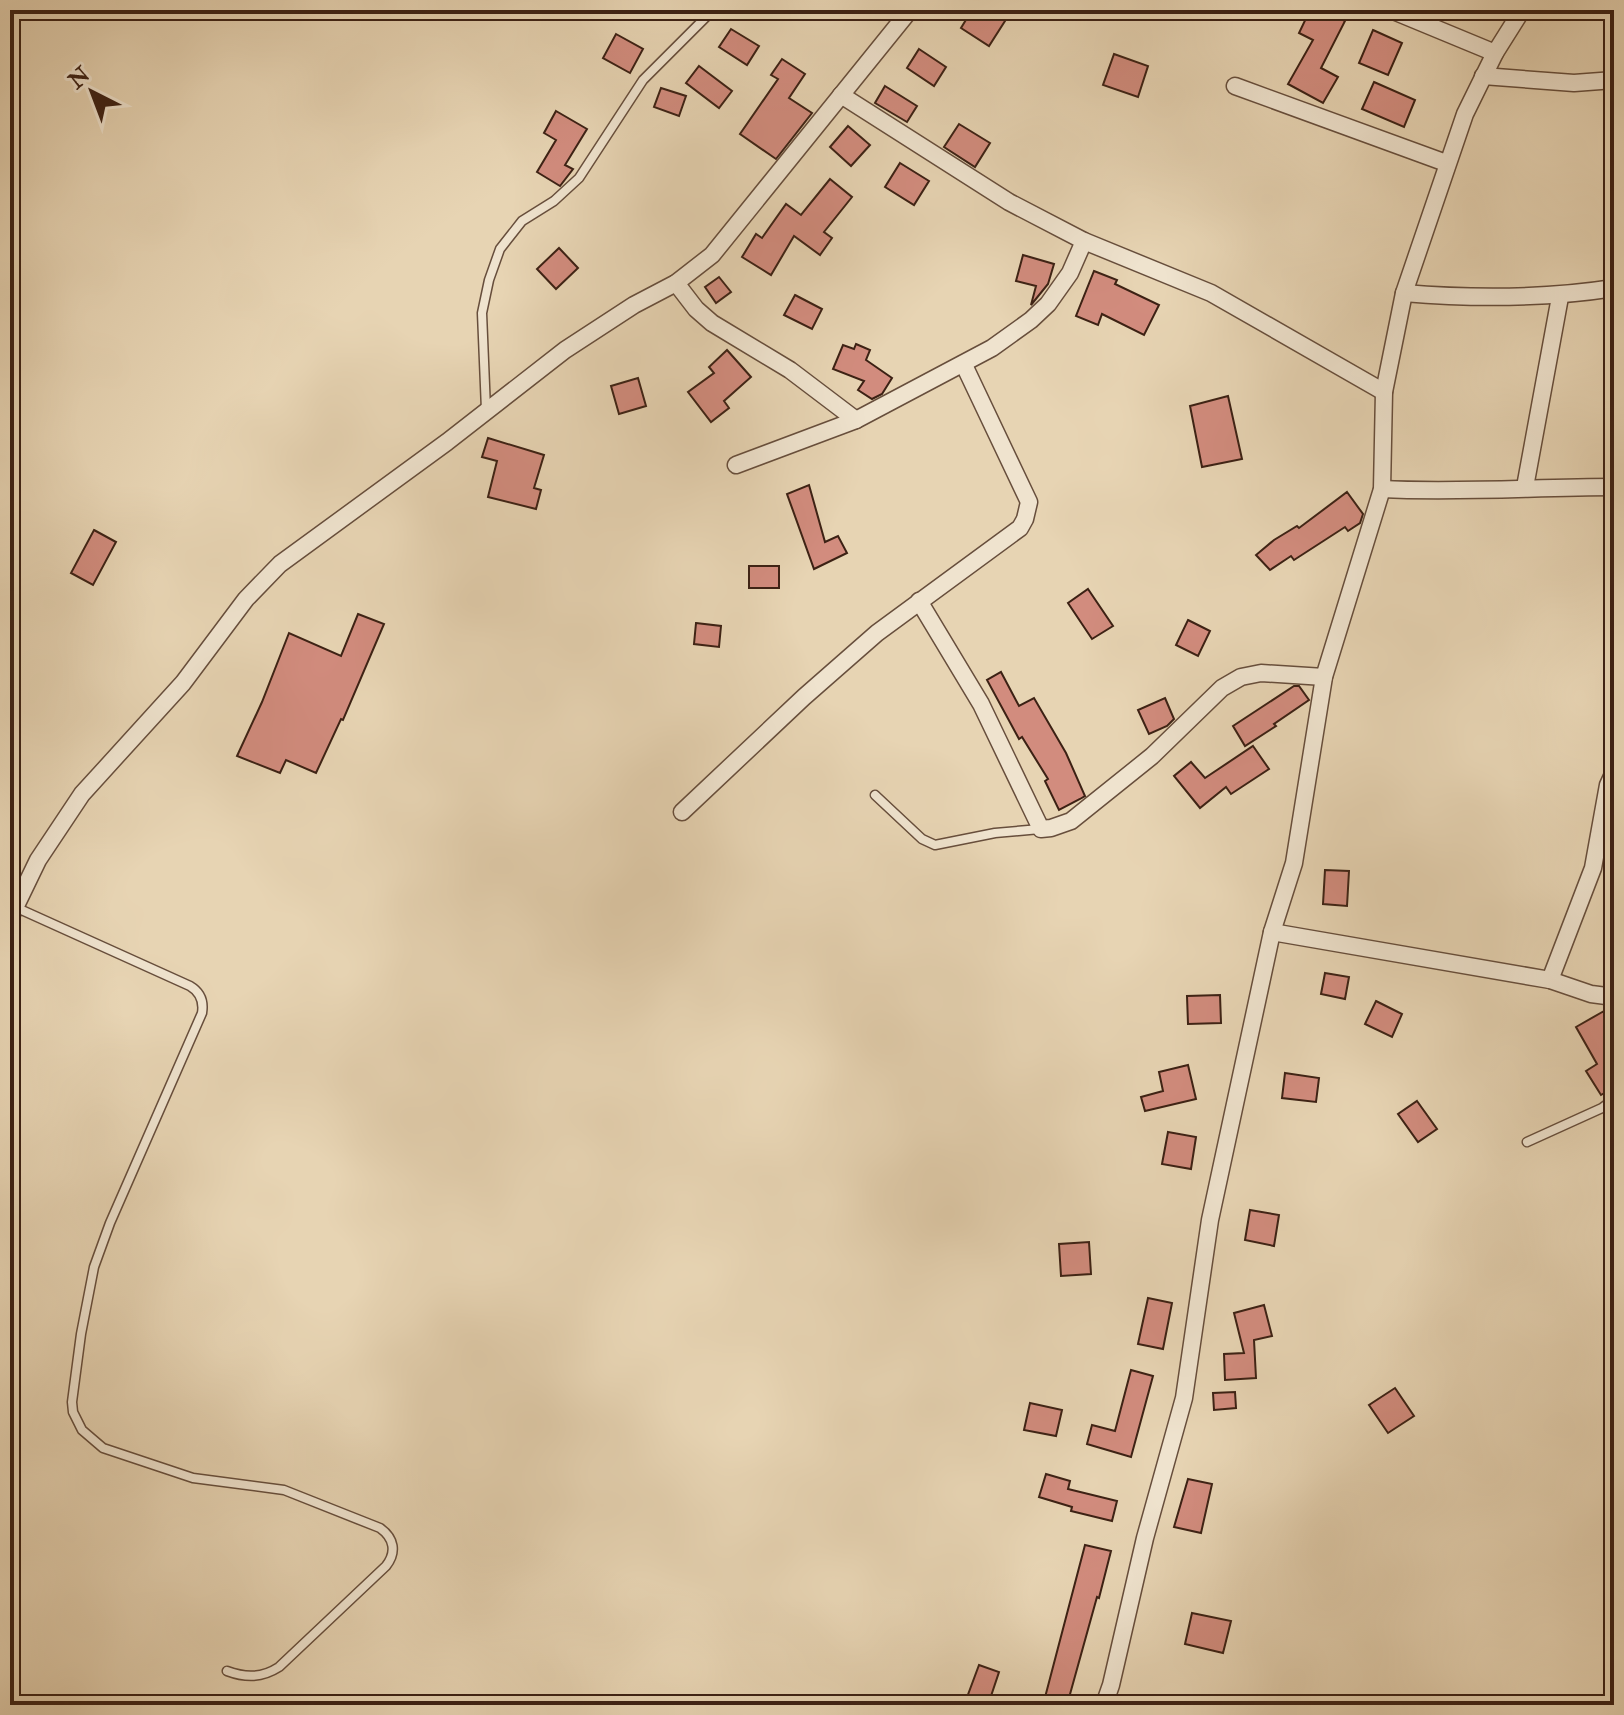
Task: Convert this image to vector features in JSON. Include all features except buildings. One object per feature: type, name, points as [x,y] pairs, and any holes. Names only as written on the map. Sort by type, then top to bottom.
[{"type":"street","points":[[1391,10],[1495,53]]},
{"type":"street","points":[[1104,1705],[1145,1538],[1184,1398],[1210,1220],[1272,932],[1294,863],[1324,677],[1382,489],[1384,392],[1404,293],[1446,163],[1483,76],[1522,10]]},
{"type":"street","points":[[13,913],[38,860],[68,813],[97,776],[183,683],[262,581],[298,548],[598,327],[694,270],[726,241],[908,11]]},
{"type":"street","points":[[1483,76],[1574,83],[1614,80]]},
{"type":"street","points":[[1235,86],[1446,163]]},
{"type":"street","points":[[841,95],[1009,202],[1084,241],[1211,293],[1384,392]]},
{"type":"street","points":[[736,465],[856,420],[964,365],[1013,334],[1048,304],[1070,273],[1084,241]]},
{"type":"street","points":[[676,283],[696,309],[712,323],[790,370],[856,420]]},
{"type":"street","points":[[1404,293],[1467,298],[1560,297],[1614,288]]},
{"type":"street","points":[[1525,487],[1560,297]]},
{"type":"street","points":[[682,812],[826,678],[919,601],[1020,528],[1029,502],[964,365]]},
{"type":"street","points":[[1382,489],[1440,492],[1525,487],[1614,487]]},
{"type":"street","points":[[919,601],[981,704],[1041,829],[1061,826],[1080,815],[1152,756],[1231,681],[1261,673],[1324,677]]},
{"type":"street","points":[[1550,980],[1593,868],[1608,785],[1614,772]]},
{"type":"street","points":[[1272,932],[1550,980],[1591,994],[1614,997]]},
{"type":"lane","points":[[487,411],[482,313],[500,249],[522,221],[554,201],[579,178],[643,80],[713,10]]},
{"type":"lane","points":[[875,795],[922,839],[935,845],[995,833],[1041,829]]},
{"type":"lane","points":[[13,913],[190,986],[198,993],[202,1003],[202,1013],[110,1223],[94,1267],[84,1311],[72,1402],[82,1430],[103,1448],[193,1478],[268,1487],[300,1495],[380,1528],[389,1535],[393,1546],[392,1557],[386,1566],[279,1667],[256,1676],[236,1675],[227,1671]]},
{"type":"lane","points":[[1527,1142],[1602,1108],[1614,1099]]}]
